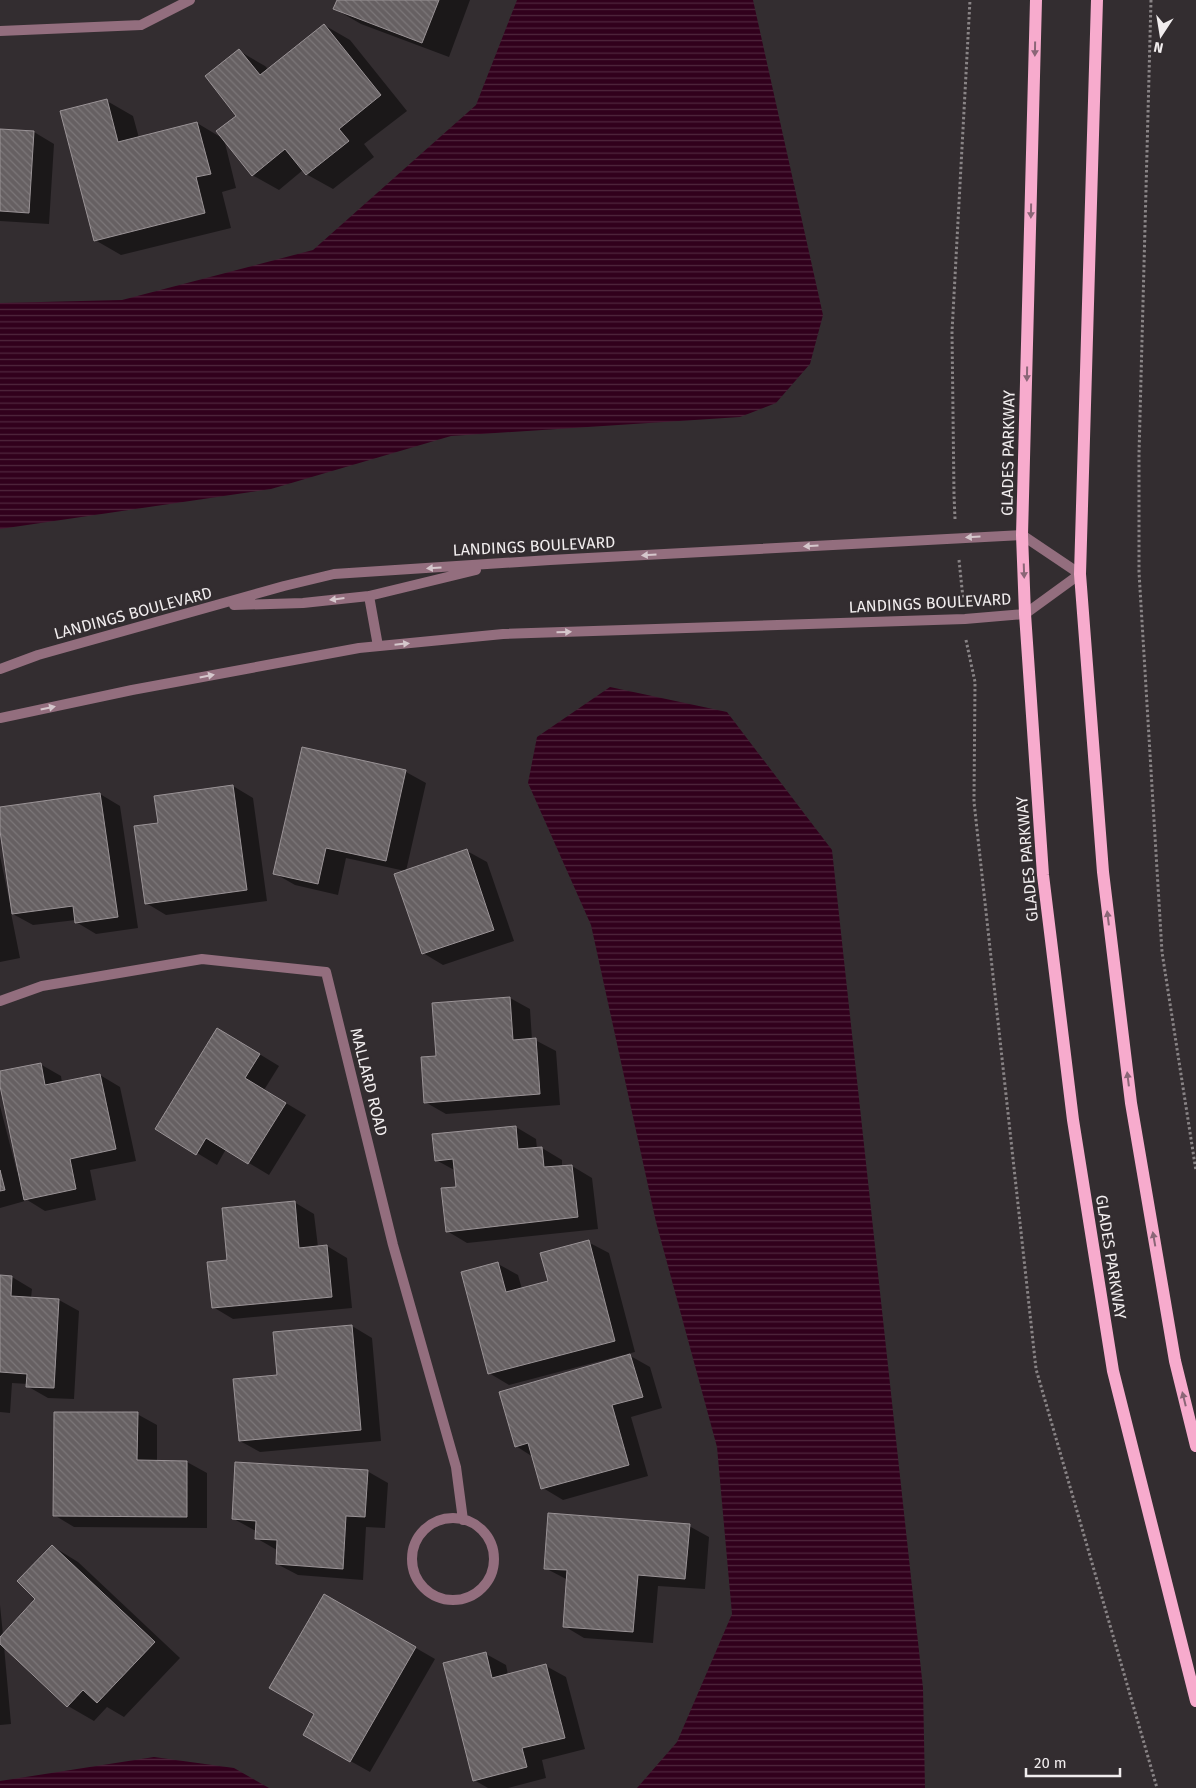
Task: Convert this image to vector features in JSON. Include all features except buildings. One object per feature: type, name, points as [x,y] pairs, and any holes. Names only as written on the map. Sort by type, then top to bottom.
[{"type":"main road","name":"GLADES PARKWAY","points":[[1036,0],[1022,535],[1025,614],[1043,875],[1074,1130],[1113,1371],[1196,1701]]},
{"type":"main road","points":[[1097,0],[1080,574],[1102,872],[1131,1103],[1175,1361],[1196,1446]]},
{"type":"street","points":[[0,31],[141,25],[190,0]]},
{"type":"street","points":[[1022,535],[1080,574]]},
{"type":"street","name":"LANDINGS BOULEVARD","points":[[0,669],[38,655],[284,586],[334,574],[1022,535]]},
{"type":"street","points":[[220,605],[303,603],[369,596],[504,563]]},
{"type":"street","name":"LANDINGS BOULEVARD","points":[[0,718],[132,690],[378,646],[503,634],[965,619],[1025,614],[1080,574]]},
{"type":"street","points":[[369,596],[378,646]]},
{"type":"street","name":"MALLARD ROAD","points":[[0,1001],[42,986],[202,958],[326,972],[393,1245],[456,1467],[464,1520]]},
{"type":"street","points":[[449,1518],[464,1520],[476,1526],[487,1535],[493,1548],[494,1563],[491,1576],[483,1588],[471,1596],[457,1600],[443,1599],[430,1593],[419,1583],[413,1570],[412,1556],[415,1542],[424,1530],[435,1522],[449,1518]]},
{"type":"path","points":[[970,0],[952,332],[954,495],[967,647],[975,682],[974,802],[1036,1369],[1157,1788]]},
{"type":"path","points":[[1151,0],[1139,454],[1139,572],[1162,952],[1196,1171]]},
{"type":"shaded area","points":[[517,0],[753,0],[823,315],[810,364],[776,403],[740,417],[451,436],[271,489],[0,529],[0,303],[122,300],[313,250],[476,105]]},
{"type":"shaded area","points":[[610,687],[727,712],[832,850],[923,1688],[925,1788],[637,1788],[677,1742],[732,1614],[717,1447],[656,1222],[591,925],[528,783],[537,737]]},
{"type":"shaded area","points":[[154,1757],[234,1768],[269,1788],[0,1788],[0,1781]]}]
